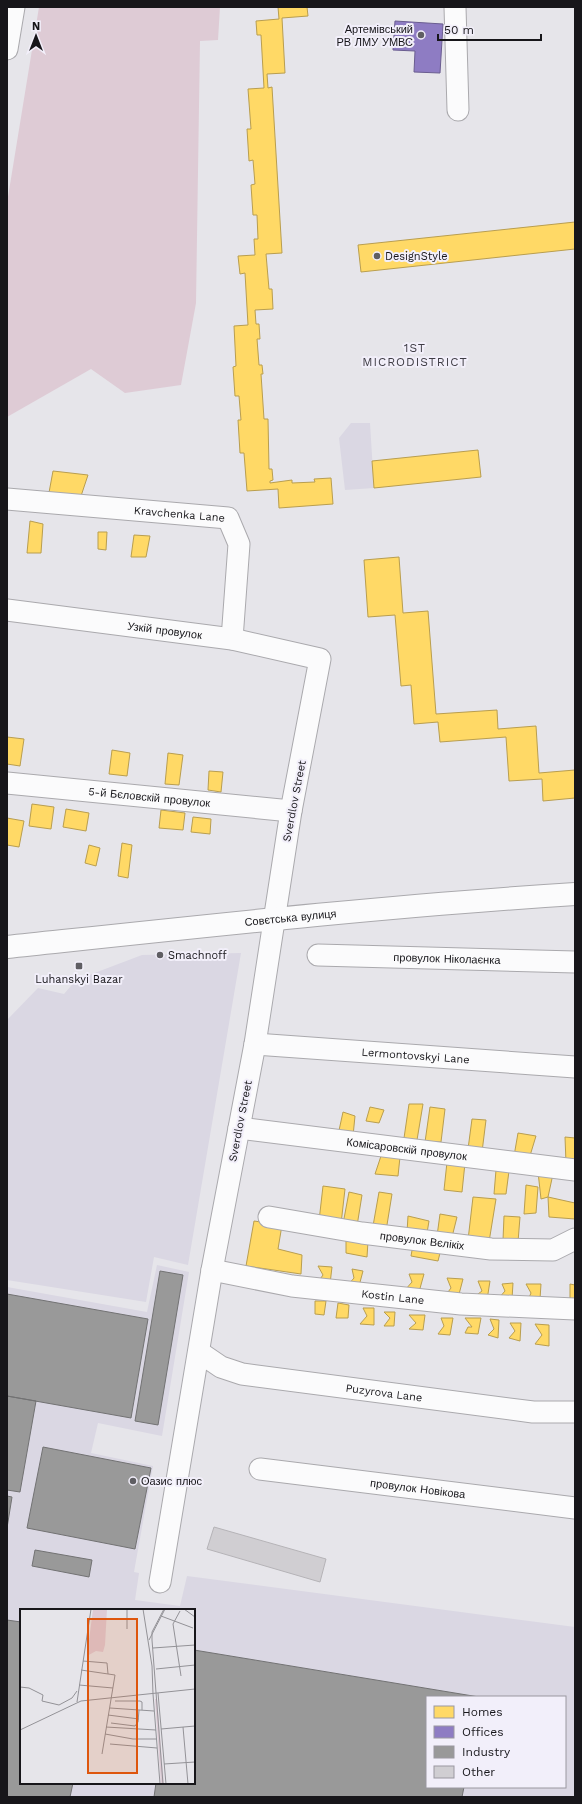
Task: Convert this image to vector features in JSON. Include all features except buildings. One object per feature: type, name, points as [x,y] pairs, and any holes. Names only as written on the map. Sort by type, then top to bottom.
[{"type":"main road","name":"Совєтська вулиця","points":[[7,947],[274,919],[466,901],[575,894]]},
{"type":"street","points":[[7,49],[14,7]]},
{"type":"street","points":[[455,7],[458,110]]},
{"type":"street","name":"Kravchenka Lane","points":[[7,499],[228,518],[239,544],[232,639]]},
{"type":"street","name":"Узкій провулок","points":[[7,610],[232,639],[320,659]]},
{"type":"street","name":"Sverdlov Street","points":[[160,1582],[212,1270],[255,1044],[291,811],[307,736],[320,659]]},
{"type":"street","name":"5-й Бєловскій провулок","points":[[7,782],[291,811]]},
{"type":"street","name":"провулок Ніколаєнка","points":[[318,956],[575,962]]},
{"type":"street","name":"Lermontovskyi Lane","points":[[255,1044],[575,1067]]},
{"type":"street","name":"Комісаровскій провулок","points":[[239,1128],[575,1170]]},
{"type":"street","name":"провулок Вєлікіх","points":[[269,1217],[362,1233],[491,1249],[553,1250],[575,1239]]},
{"type":"street","name":"Kostin Lane","points":[[212,1270],[292,1286],[461,1304],[575,1309]]},
{"type":"street","name":"Puzyrova Lane","points":[[199,1352],[221,1367],[242,1374],[533,1412],[575,1412]]},
{"type":"street","name":"провулок Новікова","points":[[260,1469],[575,1508]]},
{"type":"shaded area","points":[[39,7],[220,7],[218,40],[200,41],[196,303],[181,385],[125,393],[91,369],[7,417],[7,203]]},
{"type":"shaded area","points":[[351,423],[370,423],[374,488],[345,490],[339,438]]},
{"type":"shaded area","points":[[241,953],[188,1265],[154,1257],[146,1302],[7,1280],[7,1020],[38,988],[64,994],[76,980],[142,955]]},
{"type":"shaded area","points":[[157,1265],[189,1272],[162,1436],[98,1423],[91,1453],[153,1466],[134,1572],[139,1573],[135,1600],[180,1606],[187,1576],[575,1627],[575,1797],[7,1797],[7,1287],[147,1312]]},
{"type":"place","name":"Артемівський РВ ЛМУ УМВС","points":[[421,35]]},
{"type":"place","name":"DesignStyle","points":[[377,256]]},
{"type":"place","name":"Smachnoff","points":[[160,955]]},
{"type":"place","name":"Luhanskyi Bazar","points":[[79,966]]},
{"type":"place","name":"Оазис плюс","points":[[133,1481]]},
{"type":"district","name":"1ST MICRODISTRICT","points":[[415,355]]}]
